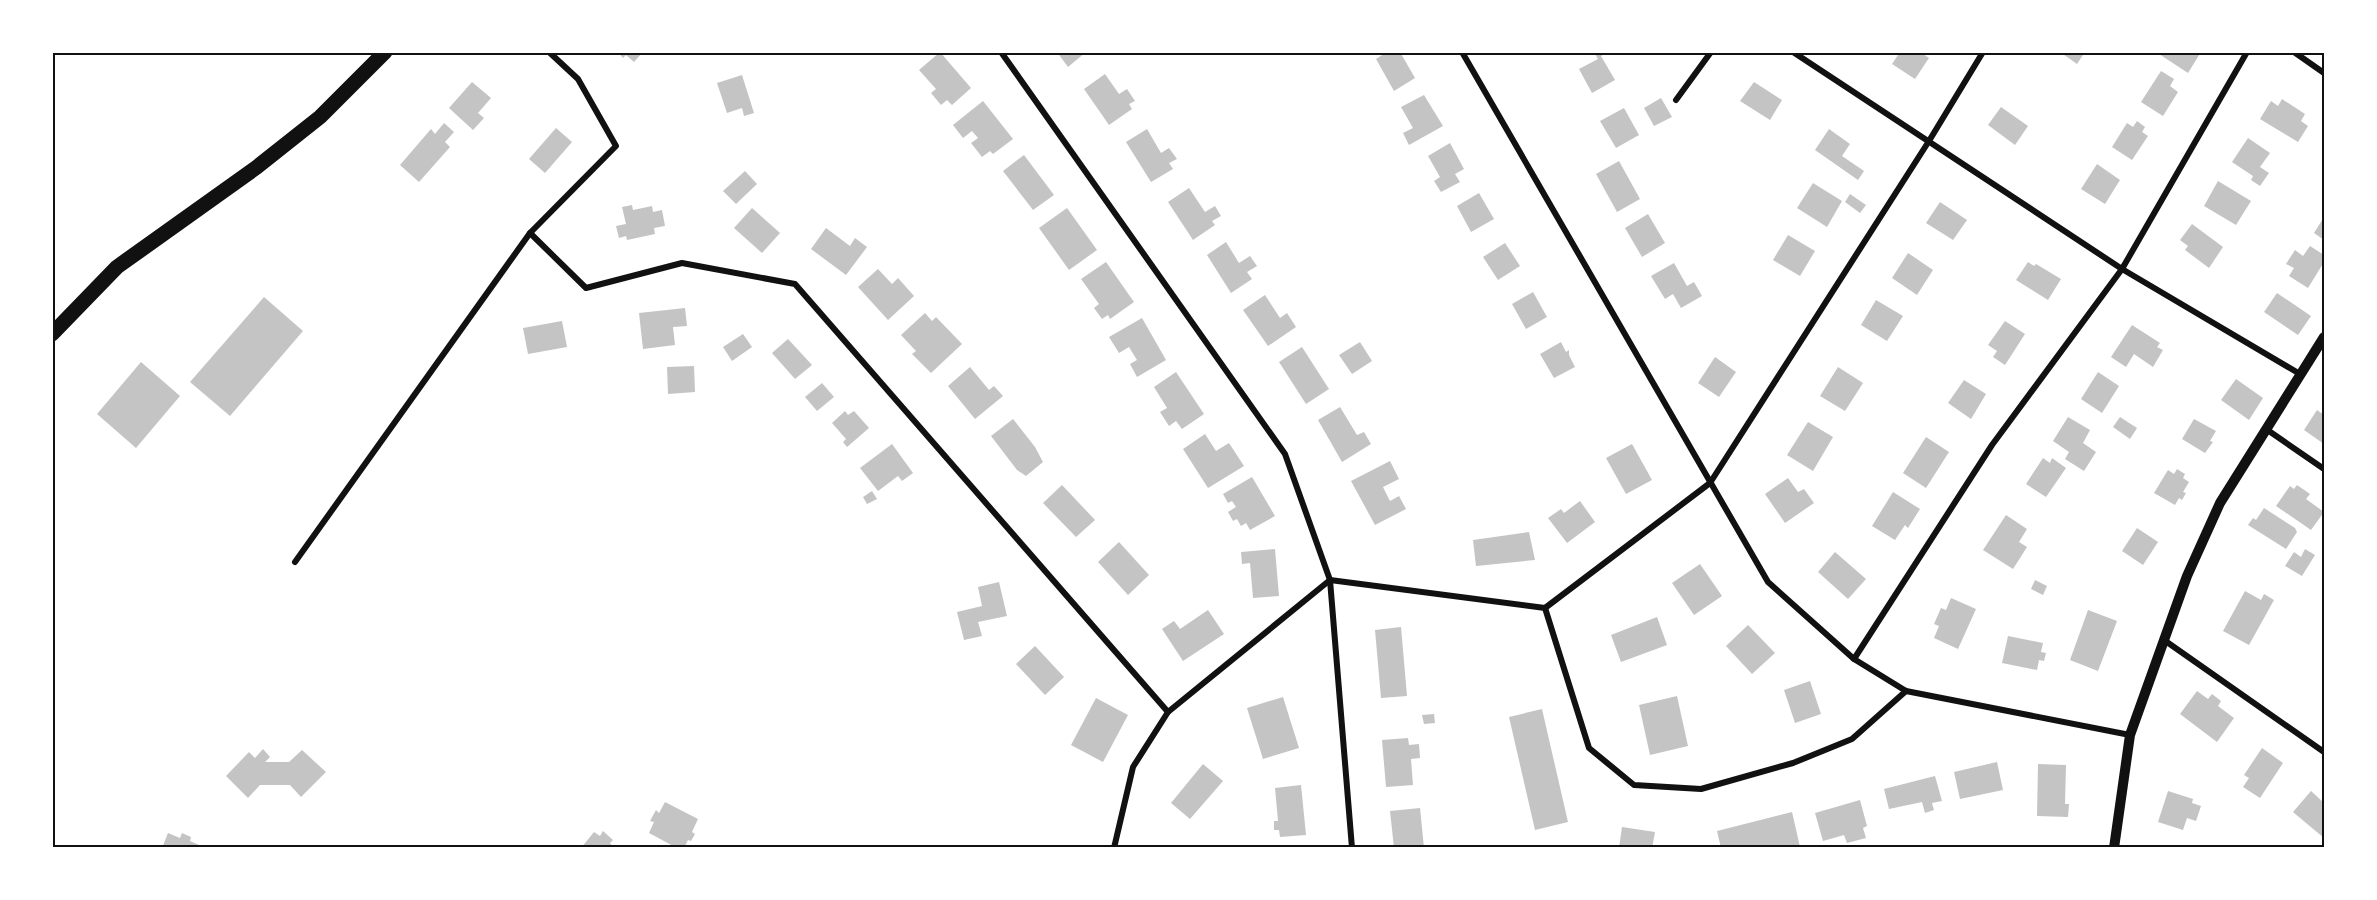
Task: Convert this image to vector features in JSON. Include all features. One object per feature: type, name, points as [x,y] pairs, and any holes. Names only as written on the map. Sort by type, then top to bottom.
[{"type":"main road","points":[[52,334],[117,267],[257,167],[320,117],[385,52]]},
{"type":"street","points":[[295,562],[530,233],[616,146],[578,79],[549,52]]},
{"type":"street","points":[[1001,52],[1285,454],[1330,580],[1352,848]]},
{"type":"street","points":[[1462,52],[1768,582],[1854,659],[1906,691],[2130,735]]},
{"type":"street","points":[[1676,100],[1711,52]]},
{"type":"street","points":[[1793,52],[2122,269],[2300,374]]},
{"type":"street","points":[[1114,848],[1133,767],[1168,712],[1330,580],[1545,608],[1710,483],[1929,141],[1983,52]]},
{"type":"street","points":[[1854,659],[1992,446],[2122,269],[2247,52]]},
{"type":"street","points":[[2294,52],[2325,73]]},
{"type":"street","points":[[530,233],[586,288],[682,263],[795,284],[1168,712]]},
{"type":"street","points":[[2114,848],[2130,735],[2187,576],[2220,502],[2325,337]]},
{"type":"street","points":[[2266,429],[2325,469]]},
{"type":"street","points":[[1545,608],[1589,748],[1634,785],[1701,789],[1793,763],[1852,739],[1906,691]]},
{"type":"street","points":[[2164,640],[2325,752]]},
{"type":"building","points":[[618,52],[643,52],[634,62],[626,55],[623,58]]},
{"type":"building","points":[[940,52],[971,88],[952,105],[947,100],[941,105],[931,93],[936,89],[919,70]]},
{"type":"building","points":[[1057,52],[1086,52],[1068,67]]},
{"type":"building","points":[[1387,52],[1400,52],[1415,78],[1394,91],[1376,59]]},
{"type":"building","points":[[1594,52],[1608,52],[1601,56],[1615,80],[1592,93],[1579,69],[1598,59]]},
{"type":"building","points":[[1900,52],[1920,52],[1929,58],[1915,79],[1892,64]]},
{"type":"building","points":[[2060,52],[2085,52],[2077,64]]},
{"type":"building","points":[[2156,52],[2201,52],[2188,73]]},
{"type":"building","points":[[2161,71],[2174,79],[2170,86],[2178,92],[2163,116],[2141,102]]},
{"type":"building","points":[[1105,74],[1119,94],[1127,89],[1135,101],[1129,104],[1132,109],[1109,125],[1084,89]]},
{"type":"building","points":[[742,75],[754,113],[744,116],[742,108],[727,113],[717,83]]},
{"type":"building","points":[[472,82],[491,98],[478,113],[484,118],[473,130],[449,108]]},
{"type":"building","points":[[1754,82],[1782,100],[1770,120],[1740,101]]},
{"type":"building","points":[[1424,95],[1443,126],[1409,145],[1403,133],[1413,128],[1401,107]]},
{"type":"building","points":[[1661,98],[1672,117],[1654,126],[1644,108]]},
{"type":"building","points":[[2282,99],[2305,114],[2301,121],[2308,126],[2298,142],[2260,119],[2271,101],[2278,106]]},
{"type":"building","points":[[983,101],[1013,139],[993,154],[990,151],[982,157],[971,143],[978,138],[972,131],[963,138],[953,125]]},
{"type":"building","points":[[2001,107],[2028,126],[2015,145],[1988,125]]},
{"type":"building","points":[[1624,108],[1639,135],[1616,148],[1600,121]]},
{"type":"building","points":[[2137,121],[2145,127],[2142,132],[2148,136],[2132,160],[2112,147],[2127,123],[2133,127]]},
{"type":"building","points":[[444,123],[454,132],[445,142],[450,147],[419,182],[400,165],[431,129],[435,134]]},
{"type":"building","points":[[556,128],[572,142],[545,173],[529,159]]},
{"type":"building","points":[[1147,129],[1161,153],[1169,148],[1177,159],[1169,163],[1173,169],[1151,182],[1126,142]]},
{"type":"building","points":[[1829,129],[1850,144],[1842,156],[1864,171],[1858,180],[1815,150]]},
{"type":"building","points":[[2248,138],[2270,153],[2260,167],[2269,173],[2260,186],[2251,180],[2253,176],[2232,162]]},
{"type":"building","points":[[1450,143],[1464,169],[1455,174],[1460,182],[1441,192],[1434,181],[1440,177],[1428,156]]},
{"type":"building","points":[[1024,155],[1054,195],[1033,210],[1003,171]]},
{"type":"building","points":[[1619,161],[1640,199],[1617,212],[1596,174]]},
{"type":"building","points":[[2097,164],[2120,180],[2105,204],[2081,189]]},
{"type":"building","points":[[745,171],[757,184],[736,204],[723,191]]},
{"type":"building","points":[[2218,181],[2251,201],[2236,225],[2204,206]]},
{"type":"building","points":[[1813,183],[1842,201],[1827,227],[1797,208]]},
{"type":"building","points":[[1189,188],[1205,212],[1215,206],[1221,216],[1212,221],[1215,225],[1193,240],[1168,202]]},
{"type":"building","points":[[1479,193],[1494,219],[1471,232],[1457,206]]},
{"type":"building","points":[[1850,194],[1866,205],[1860,213],[1845,202]]},
{"type":"building","points":[[1940,202],[1967,220],[1953,240],[1926,223]]},
{"type":"building","points":[[632,205],[633,210],[652,206],[653,212],[662,210],[665,226],[654,228],[655,234],[627,240],[626,236],[619,238],[616,226],[626,224],[622,207]]},
{"type":"building","points":[[752,208],[780,233],[762,253],[734,228]]},
{"type":"building","points":[[1067,208],[1097,250],[1069,270],[1039,228]]},
{"type":"building","points":[[1648,214],[1665,243],[1642,257],[1625,228]]},
{"type":"building","points":[[2324,217],[2324,240],[2314,233]]},
{"type":"building","points":[[2192,224],[2223,247],[2209,268],[2185,250],[2188,246],[2180,240]]},
{"type":"building","points":[[826,228],[850,246],[855,238],[867,247],[846,275],[811,249]]},
{"type":"building","points":[[1788,235],[1815,251],[1800,276],[1773,260]]},
{"type":"building","points":[[1226,242],[1239,263],[1250,256],[1257,266],[1247,272],[1252,279],[1231,293],[1207,255]]},
{"type":"building","points":[[1505,243],[1520,266],[1498,280],[1483,257]]},
{"type":"building","points":[[2310,246],[2324,255],[2324,262],[2308,288],[2289,276],[2294,268],[2286,264],[2295,250],[2303,256]]},
{"type":"building","points":[[1908,253],[1933,270],[1917,295],[1892,278]]},
{"type":"building","points":[[1106,262],[1134,302],[1110,319],[1108,315],[1102,319],[1094,308],[1099,304],[1081,279]]},
{"type":"building","points":[[2028,262],[2034,266],[2036,264],[2061,279],[2048,300],[2016,280]]},
{"type":"building","points":[[1674,263],[1687,286],[1694,282],[1702,296],[1681,308],[1673,294],[1665,299],[1651,276]]},
{"type":"building","points":[[878,269],[892,284],[898,278],[914,296],[888,320],[858,287]]},
{"type":"building","points":[[1533,292],[1547,317],[1526,329],[1512,304]]},
{"type":"building","points":[[2277,293],[2311,316],[2298,335],[2264,312]]},
{"type":"building","points":[[1265,295],[1280,318],[1287,313],[1296,327],[1268,346],[1243,310]]},
{"type":"building","points":[[264,297],[303,331],[230,416],[190,382]]},
{"type":"building","points":[[1876,300],[1903,316],[1887,341],[1861,325]]},
{"type":"building","points":[[685,308],[687,326],[673,327],[675,345],[643,349],[639,313]]},
{"type":"building","points":[[925,313],[932,321],[936,317],[962,344],[931,373],[912,354],[916,351],[901,335]]},
{"type":"building","points":[[1142,318],[1166,360],[1137,377],[1130,364],[1137,360],[1129,347],[1119,353],[1109,337]]},
{"type":"building","points":[[562,321],[567,347],[528,354],[523,328]]},
{"type":"building","points":[[2005,321],[2025,334],[2005,365],[1993,357],[1997,351],[1988,345]]},
{"type":"building","points":[[2132,325],[2160,343],[2157,347],[2163,350],[2153,367],[2134,354],[2126,367],[2111,357]]},
{"type":"building","points":[[743,334],[752,347],[732,361],[723,347]]},
{"type":"building","points":[[788,339],[812,365],[795,379],[772,353]]},
{"type":"building","points":[[1360,342],[1372,361],[1352,374],[1339,355]]},
{"type":"building","points":[[1561,342],[1566,352],[1569,350],[1575,367],[1554,378],[1540,354]]},
{"type":"building","points":[[1302,347],[1329,389],[1306,404],[1279,362]]},
{"type":"building","points":[[1715,357],[1736,372],[1719,397],[1698,383]]},
{"type":"building","points":[[141,362],[180,396],[136,448],[97,414]]},
{"type":"building","points":[[694,366],[695,392],[668,394],[667,367]]},
{"type":"building","points":[[970,367],[989,390],[994,386],[1003,396],[975,419],[948,386]]},
{"type":"building","points":[[1838,367],[1863,383],[1845,411],[1820,396]]},
{"type":"building","points":[[1176,372],[1204,414],[1182,429],[1176,421],[1169,426],[1160,412],[1167,408],[1154,387]]},
{"type":"building","points":[[2098,372],[2119,386],[2102,413],[2081,399]]},
{"type":"building","points":[[2236,379],[2263,398],[2249,420],[2221,400]]},
{"type":"building","points":[[1964,380],[1986,394],[1971,419],[1948,403]]},
{"type":"building","points":[[822,383],[834,397],[817,411],[805,397]]},
{"type":"building","points":[[1340,407],[1357,435],[1364,432],[1371,444],[1342,462],[1318,420]]},
{"type":"building","points":[[2317,410],[2324,415],[2324,444],[2304,430]]},
{"type":"building","points":[[845,411],[848,415],[854,411],[869,428],[847,447],[843,442],[846,439],[832,423]]},
{"type":"building","points":[[2068,417],[2090,430],[2083,443],[2096,452],[2084,471],[2065,459],[2069,452],[2053,441]]},
{"type":"building","points":[[2120,417],[2137,428],[2130,439],[2113,427]]},
{"type":"building","points":[[1013,419],[1035,447],[1043,462],[1026,476],[1017,470],[991,436]]},
{"type":"building","points":[[2194,419],[2216,431],[2210,441],[2213,442],[2205,453],[2182,439]]},
{"type":"building","points":[[1808,422],[1833,437],[1813,471],[1787,455]]},
{"type":"building","points":[[1205,434],[1216,451],[1229,443],[1244,466],[1208,488],[1183,449]]},
{"type":"building","points":[[1926,437],[1949,452],[1926,488],[1903,473]]},
{"type":"building","points":[[892,444],[913,473],[902,481],[898,476],[878,491],[860,468]]},
{"type":"building","points":[[1632,444],[1652,480],[1626,494],[1606,458]]},
{"type":"building","points":[[2043,458],[2050,463],[2052,458],[2066,468],[2046,497],[2026,484]]},
{"type":"building","points":[[1390,461],[1399,479],[1383,487],[1390,501],[1399,496],[1406,509],[1375,525],[1351,481]]},
{"type":"building","points":[[2177,469],[2185,474],[2183,478],[2189,482],[2183,492],[2186,493],[2182,500],[2179,498],[2175,505],[2154,493],[2168,470],[2174,474]]},
{"type":"building","points":[[1252,477],[1275,516],[1250,530],[1246,523],[1241,526],[1237,519],[1233,521],[1228,512],[1236,507],[1232,501],[1228,503],[1223,494]]},
{"type":"building","points":[[1788,478],[1798,492],[1804,489],[1814,503],[1785,523],[1765,494]]},
{"type":"building","points":[[1062,485],[1095,520],[1076,537],[1043,503]]},
{"type":"building","points":[[2297,485],[2310,494],[2306,499],[2324,512],[2311,530],[2276,506],[2290,486],[2294,489]]},
{"type":"building","points":[[872,491],[877,499],[867,504],[863,497]]},
{"type":"building","points":[[1893,492],[1920,509],[1908,528],[1905,525],[1895,540],[1872,526]]},
{"type":"building","points":[[1580,501],[1595,522],[1567,543],[1548,518],[1561,509],[1564,513]]},
{"type":"building","points":[[2264,508],[2295,528],[2297,532],[2286,549],[2248,525],[2253,518],[2256,520]]},
{"type":"building","points":[[2006,515],[2027,529],[2019,542],[2027,547],[2013,569],[1983,550]]},
{"type":"building","points":[[2137,528],[2158,542],[2143,565],[2122,551]]},
{"type":"building","points":[[1529,532],[1535,560],[1476,566],[1473,540]]},
{"type":"building","points":[[1119,542],[1149,575],[1128,595],[1098,562]]},
{"type":"building","points":[[1275,549],[1279,596],[1253,598],[1250,563],[1242,564],[1241,552]]},
{"type":"building","points":[[2305,549],[2315,555],[2302,576],[2285,566],[2294,552],[2301,557]]},
{"type":"building","points":[[1835,552],[1866,579],[1848,599],[1818,572]]},
{"type":"building","points":[[1700,564],[1722,596],[1694,615],[1672,583]]},
{"type":"building","points":[[2035,580],[2047,586],[2043,595],[2031,589]]},
{"type":"building","points":[[999,582],[1007,616],[978,622],[982,636],[964,640],[957,612],[982,606],[978,587]]},
{"type":"building","points":[[2245,591],[2261,600],[2264,594],[2274,600],[2249,645],[2223,631]]},
{"type":"building","points":[[1951,598],[1976,609],[1958,649],[1934,638],[1939,626],[1934,624],[1941,608],[1946,610]]},
{"type":"building","points":[[1208,610],[1224,634],[1183,661],[1162,629],[1174,621],[1180,629]]},
{"type":"building","points":[[2088,610],[2117,621],[2098,671],[2070,660]]},
{"type":"building","points":[[1657,617],[1667,645],[1621,662],[1611,635]]},
{"type":"building","points":[[1748,625],[1775,653],[1752,674],[1726,646]]},
{"type":"building","points":[[1401,627],[1407,696],[1381,698],[1375,630]]},
{"type":"building","points":[[2008,636],[2043,643],[2041,652],[2046,653],[2044,661],[2039,660],[2037,670],[2002,663]]},
{"type":"building","points":[[1035,646],[1064,677],[1045,695],[1016,664]]},
{"type":"building","points":[[1810,681],[1821,714],[1795,723],[1784,690]]},
{"type":"building","points":[[2197,691],[2208,699],[2212,694],[2221,701],[2218,706],[2234,718],[2217,742],[2180,714]]},
{"type":"building","points":[[1677,696],[1688,746],[1650,755],[1639,705]]},
{"type":"building","points":[[1283,697],[1299,748],[1263,759],[1247,708]]},
{"type":"building","points":[[1096,698],[1128,715],[1103,762],[1071,745]]},
{"type":"building","points":[[1542,709],[1568,822],[1535,830],[1509,717]]},
{"type":"building","points":[[1434,714],[1435,723],[1424,724],[1422,715]]},
{"type":"building","points":[[1408,738],[1409,745],[1419,744],[1420,758],[1411,759],[1413,785],[1386,787],[1382,740]]},
{"type":"building","points":[[2262,748],[2283,763],[2260,798],[2243,787],[2249,778],[2244,775]]},
{"type":"building","points":[[263,749],[270,757],[265,762],[289,762],[302,750],[326,772],[301,797],[290,785],[260,785],[248,798],[226,776],[249,752],[255,758]]},
{"type":"building","points":[[1997,762],[2003,790],[1960,799],[1954,772]]},
{"type":"building","points":[[1203,764],[1223,781],[1190,819],[1171,803]]},
{"type":"building","points":[[2038,764],[2066,765],[2065,804],[2069,804],[2068,817],[2037,816]]},
{"type":"building","points":[[1935,776],[1942,801],[1932,803],[1934,810],[1925,813],[1922,802],[1889,809],[1884,789]]},
{"type":"building","points":[[1301,785],[1306,835],[1280,837],[1279,830],[1274,830],[1274,821],[1278,821],[1275,788]]},
{"type":"building","points":[[2168,791],[2193,799],[2192,803],[2201,806],[2196,821],[2187,818],[2183,830],[2158,822]]},
{"type":"building","points":[[2311,791],[2324,803],[2324,838],[2293,812]]},
{"type":"building","points":[[1860,800],[1867,826],[1863,828],[1866,838],[1847,843],[1844,835],[1823,841],[1815,813]]},
{"type":"building","points":[[665,802],[698,819],[692,832],[695,834],[684,848],[677,848],[649,833],[654,822],[650,821],[656,810],[659,813]]},
{"type":"building","points":[[1420,808],[1424,848],[1394,848],[1390,811]]},
{"type":"building","points":[[1792,812],[1800,847],[1721,848],[1717,831]]},
{"type":"building","points":[[1622,827],[1655,832],[1652,848],[1619,848]]},
{"type":"building","points":[[603,831],[613,840],[610,843],[614,848],[581,848],[594,832],[600,836]]},
{"type":"building","points":[[168,833],[180,838],[182,833],[191,837],[190,841],[199,845],[199,848],[162,848]]}]
